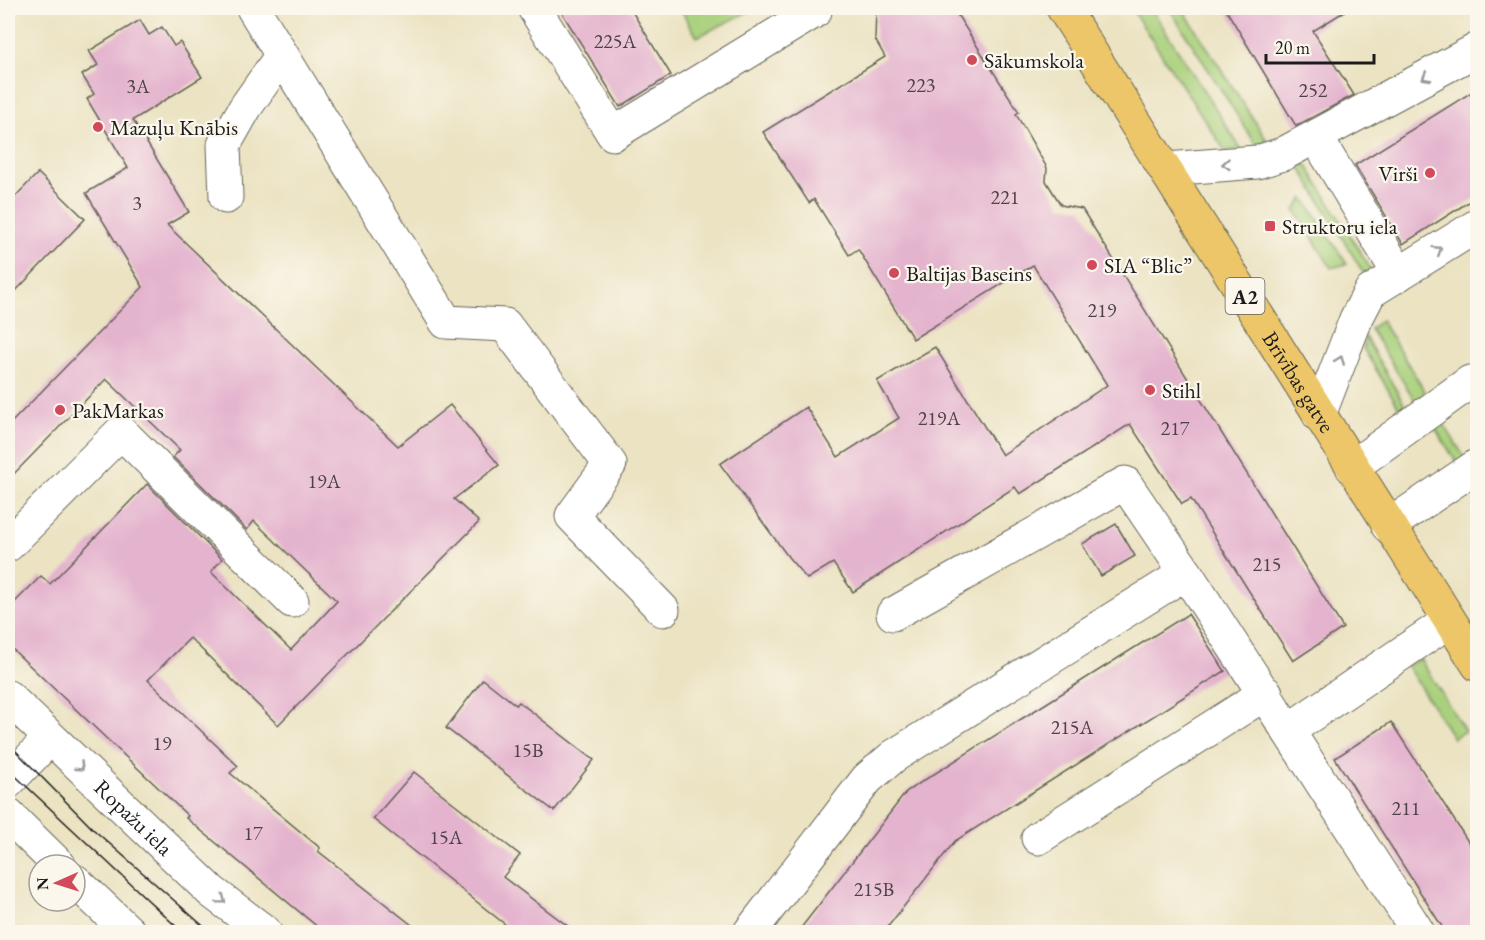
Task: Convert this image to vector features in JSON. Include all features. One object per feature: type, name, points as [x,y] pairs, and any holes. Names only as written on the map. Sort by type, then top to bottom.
[{"type":"highway","name":"Brīvības gatve","points":[[1063,8],[1167,169],[1388,526],[1478,665]]},
{"type":"street","points":[[253,8],[446,322],[505,325],[610,464],[572,516],[663,610]]},
{"type":"street","points":[[534,8],[613,134],[820,9]]},
{"type":"street","points":[[1167,169],[1257,162],[1283,154],[1478,49]]},
{"type":"street","points":[[226,197],[224,145],[245,108],[282,55]]},
{"type":"street","points":[[1316,137],[1399,274]]},
{"type":"street","points":[[1319,414],[1356,319],[1370,292],[1478,225]]},
{"type":"street","points":[[1352,467],[1470,382]]},
{"type":"street","points":[[8,545],[121,432],[292,601]]},
{"type":"street","points":[[1388,526],[1478,465]]},
{"type":"street","points":[[893,614],[1125,483],[1266,693],[1418,933]]},
{"type":"street","points":[[750,933],[867,779],[894,756],[1186,573]]},
{"type":"street","points":[[1289,730],[1449,621]]},
{"type":"street","points":[[1038,838],[1266,693]]},
{"type":"street","name":"Ropažu iela","points":[[8,697],[212,892],[265,933]]},
{"type":"street","points":[[8,782],[50,738]]},
{"type":"street","points":[[8,815],[47,853]]},
{"type":"street","points":[[87,893],[129,933]]},
{"type":"green space","points":[[680,8],[756,8],[697,37]]},
{"type":"green space","points":[[1131,8],[1151,8],[1241,149],[1225,151]]},
{"type":"green space","points":[[1169,8],[1182,8],[1268,142],[1256,145]]},
{"type":"green space","points":[[1304,161],[1377,279],[1370,284],[1298,164]]},
{"type":"green space","points":[[1304,198],[1347,264],[1331,268],[1295,210]]},
{"type":"green space","points":[[1381,320],[1427,395],[1416,402],[1370,329]]},
{"type":"green space","points":[[1365,337],[1406,407],[1401,411],[1363,348]]},
{"type":"green space","points":[[1440,418],[1468,463],[1460,468],[1432,423]]},
{"type":"green space","points":[[1420,659],[1465,731],[1453,738],[1407,666]]},
{"type":"building","points":[[559,8],[630,8],[671,75],[620,107]]},
{"type":"building","points":[[876,8],[953,8],[1019,112],[1016,114],[1047,168],[1046,181],[1061,205],[1082,209],[1343,628],[1293,661],[1191,499],[1182,504],[1130,424],[1020,494],[1015,487],[853,592],[833,563],[807,579],[789,558],[720,464],[806,407],[838,457],[899,418],[877,381],[935,347],[1002,455],[1107,385],[1033,265],[913,339],[858,249],[849,255],[814,199],[809,203],[763,132],[885,57],[875,39]]},
{"type":"building","points":[[1225,8],[1350,8],[1313,31],[1354,95],[1296,126]]},
{"type":"building","points":[[140,20],[149,35],[162,27],[174,46],[180,42],[202,77],[133,120],[189,212],[167,225],[398,446],[450,405],[499,465],[454,499],[479,522],[278,725],[190,638],[148,680],[238,766],[230,773],[320,848],[318,851],[422,933],[325,933],[186,818],[188,816],[8,645],[8,609],[41,576],[50,584],[147,484],[222,559],[211,572],[291,650],[337,601],[254,521],[247,530],[173,457],[180,450],[106,379],[8,480],[8,426],[143,287],[86,193],[128,168],[87,99],[94,94],[82,75],[98,65],[89,51]]},
{"type":"building","name":"Virši","points":[[1478,88],[1478,196],[1403,244],[1355,165]]},
{"type":"building","points":[[38,173],[85,219],[8,299],[8,204]]},
{"type":"building","points":[[1116,524],[1135,556],[1101,576],[1082,544]]},
{"type":"building","points":[[1188,614],[1225,671],[955,841],[883,933],[797,933],[907,791]]},
{"type":"building","points":[[483,679],[516,705],[519,702],[594,760],[554,811],[446,728]]},
{"type":"building","points":[[1391,722],[1478,857],[1478,933],[1446,933],[1335,758]]},
{"type":"building","points":[[414,772],[520,855],[503,877],[577,933],[516,933],[373,819]]},
{"type":"tram line","points":[[8,743],[94,830],[210,932]]},
{"type":"tram line","points":[[8,769],[182,932]]},
{"type":"place","name":"Sākumskola","points":[[972,60]]},
{"type":"place","name":"Mazuļu Knābis","points":[[98,127]]},
{"type":"place","name":"Virši","points":[[1430,173]]},
{"type":"place","name":"Struktoru iela","points":[[1270,226]]},
{"type":"place","name":"SIA “Blic”","points":[[1092,265]]},
{"type":"place","name":"Baltijas Baseins","points":[[894,273]]},
{"type":"place","name":"Stihl","points":[[1150,390]]},
{"type":"place","name":"PakMarkas","points":[[60,410]]}]
